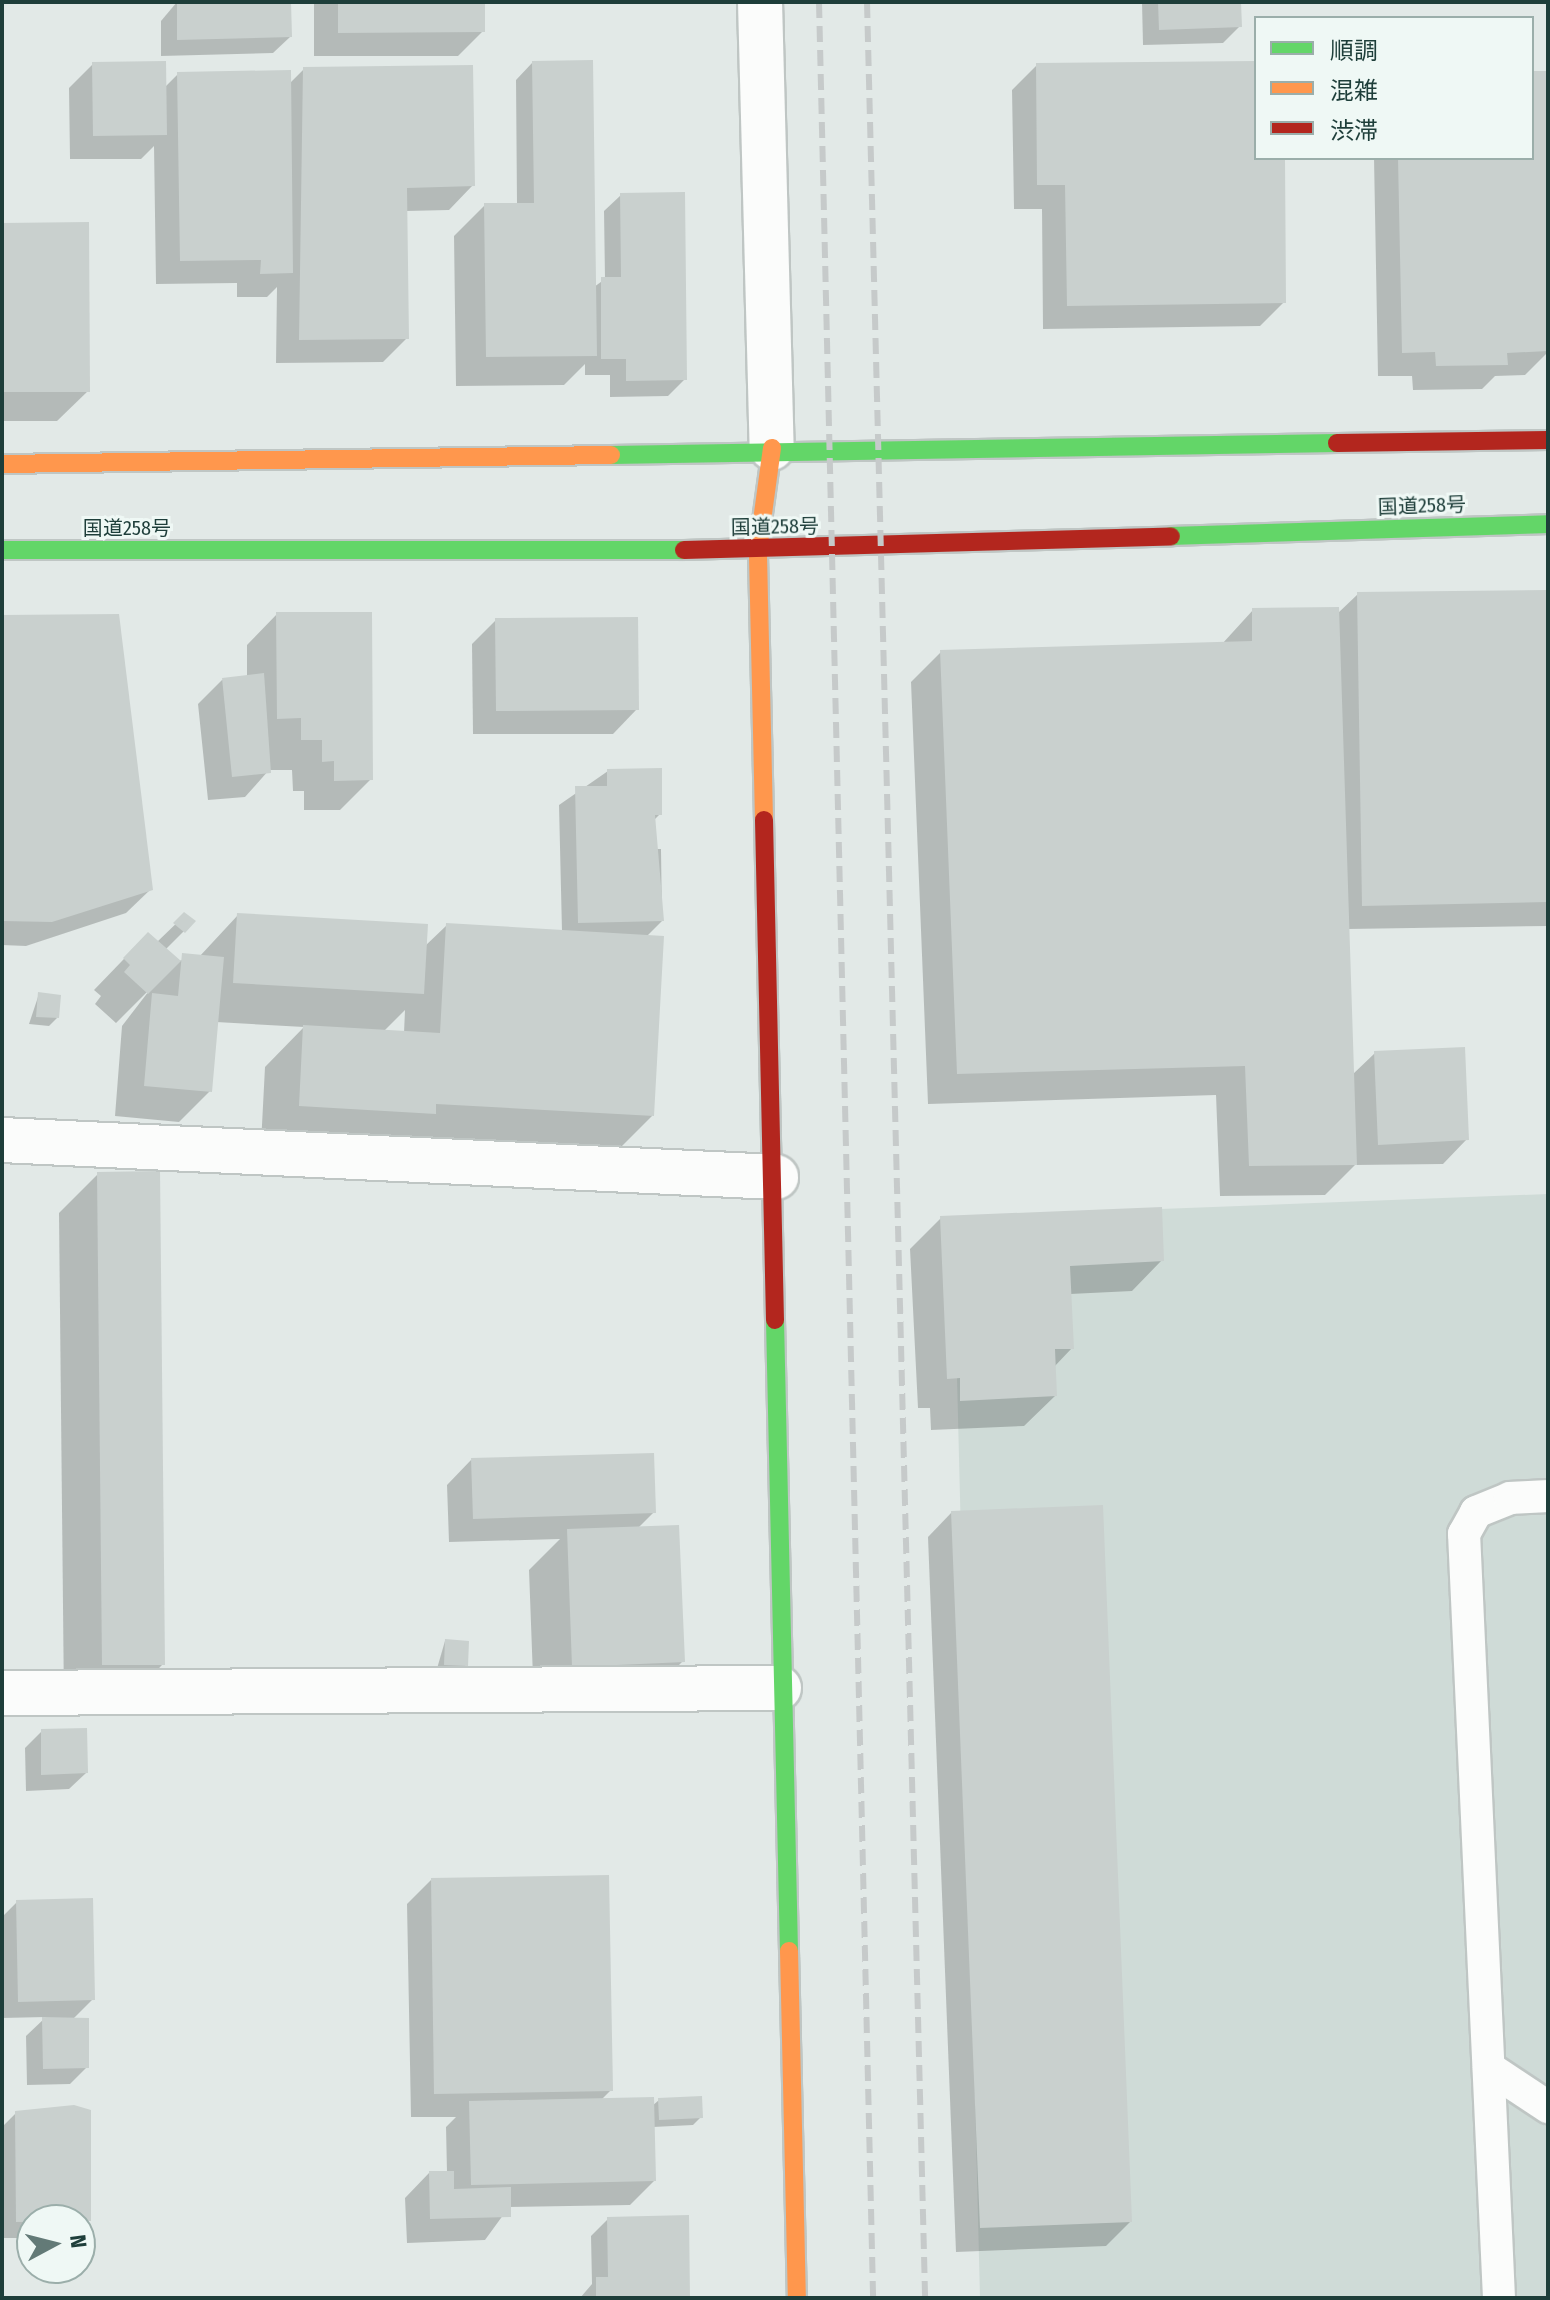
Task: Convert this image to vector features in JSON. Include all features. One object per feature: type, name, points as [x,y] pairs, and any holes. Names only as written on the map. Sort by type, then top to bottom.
[{"type":"main road","points":[[2,464],[772,448],[1548,440]]},
{"type":"main road","points":[[772,448],[758,550],[776,1177],[779,1688],[797,2298]]},
{"type":"main road","name":"国道258号","points":[[2,550],[758,550],[1548,524]]},
{"type":"street","points":[[760,2],[772,448]]},
{"type":"street","points":[[2,1140],[776,1177]]},
{"type":"street","points":[[2,1693],[779,1688]]},
{"type":"lane","points":[[1499,2298],[1464,1534],[1476,1512],[1510,1498],[1548,1496]]},
{"type":"lane","points":[[1489,2068],[1548,2107]]},
{"type":"shaded area","points":[[1548,1194],[1548,2298],[980,2298],[953,1217]]},
{"type":"building","points":[[177,2],[291,2],[292,37],[177,40]]},
{"type":"building","points":[[338,2],[485,2],[485,32],[338,33]]},
{"type":"building","points":[[1158,2],[1241,2],[1242,27],[1159,30]]},
{"type":"building","points":[[593,60],[597,356],[486,357],[484,203],[534,203],[532,61]]},
{"type":"building","points":[[166,61],[167,135],[93,136],[92,62]]},
{"type":"building","points":[[1254,61],[1254,160],[1285,160],[1286,303],[1067,306],[1065,185],[1037,185],[1036,63]]},
{"type":"building","points":[[473,65],[475,186],[407,188],[409,339],[299,340],[303,67]]},
{"type":"building","points":[[291,70],[293,273],[260,274],[261,260],[180,261],[177,72]]},
{"type":"building","points":[[1534,71],[1546,71],[1548,351],[1507,353],[1508,365],[1436,366],[1435,352],[1402,353],[1398,160],[1534,160]]},
{"type":"building","points":[[685,192],[687,380],[626,381],[626,359],[601,359],[601,277],[621,277],[620,193]]},
{"type":"building","points":[[89,222],[90,392],[2,392],[2,223]]},
{"type":"building","points":[[1548,590],[1548,902],[1362,906],[1357,592]]},
{"type":"building","points":[[1339,607],[1357,1165],[1249,1166],[1245,1066],[957,1074],[940,650],[1252,641],[1252,608]]},
{"type":"building","points":[[276,612],[372,612],[373,780],[334,781],[334,761],[322,762],[322,740],[301,740],[301,718],[277,719]]},
{"type":"building","points":[[119,614],[153,890],[52,922],[2,921],[2,615]]},
{"type":"building","points":[[638,617],[639,710],[496,711],[495,618]]},
{"type":"building","points":[[264,673],[271,773],[232,777],[222,678]]},
{"type":"building","points":[[662,768],[662,815],[655,815],[664,921],[578,923],[575,786],[607,786],[607,769]]},
{"type":"building","points":[[184,912],[196,921],[185,933],[173,923]]},
{"type":"building","points":[[237,913],[428,924],[424,994],[233,983]]},
{"type":"building","points":[[446,923],[664,936],[654,1116],[436,1104],[436,1114],[299,1106],[303,1025],[440,1033]]},
{"type":"building","points":[[148,932],[181,961],[148,994],[124,972],[130,965],[123,958]]},
{"type":"building","points":[[182,953],[224,957],[212,1092],[144,1086],[152,993],[178,996]]},
{"type":"building","points":[[38,992],[61,995],[59,1018],[36,1017]]},
{"type":"building","points":[[1465,1047],[1469,1140],[1378,1145],[1374,1051]]},
{"type":"building","points":[[160,1171],[165,1665],[102,1665],[97,1172]]},
{"type":"building","points":[[1162,1207],[1164,1261],[1070,1266],[1074,1349],[1055,1349],[1057,1396],[960,1401],[960,1378],[947,1379],[940,1216]]},
{"type":"building","points":[[654,1453],[656,1513],[473,1519],[471,1458]]},
{"type":"building","points":[[1103,1505],[1132,2222],[980,2228],[951,1511]]},
{"type":"building","points":[[679,1525],[685,1662],[572,1667],[567,1529]]},
{"type":"building","points":[[445,1639],[469,1641],[468,1666],[444,1665]]},
{"type":"building","points":[[87,1728],[88,1773],[41,1775],[41,1729]]},
{"type":"building","points":[[609,1875],[613,2091],[434,2094],[431,1878]]},
{"type":"building","points":[[93,1898],[95,2000],[18,2002],[16,1900]]},
{"type":"building","points":[[42,2017],[89,2018],[89,2068],[43,2069]]},
{"type":"building","points":[[702,2096],[703,2118],[659,2120],[658,2098]]},
{"type":"building","points":[[654,2097],[656,2181],[471,2185],[469,2101]]},
{"type":"building","points":[[74,2105],[91,2110],[91,2204],[16,2204],[16,2222],[15,2111]]},
{"type":"building","points":[[429,2171],[454,2171],[454,2189],[511,2187],[511,2217],[430,2219]]},
{"type":"building","points":[[689,2215],[690,2298],[596,2298],[596,2277],[608,2277],[607,2217]]},
{"type":"railway","points":[[819,2],[873,2298]]},
{"type":"railway","points":[[867,2],[925,2298]]},
{"type":"traffic: fast","points":[[611,455],[1337,443]]},
{"type":"traffic: fast","points":[[1171,536],[1548,524]]},
{"type":"traffic: fast","points":[[2,550],[684,550]]},
{"type":"traffic: fast","points":[[775,1320],[789,1951]]},
{"type":"traffic: slow","points":[[764,820],[758,550],[772,448]]},
{"type":"traffic: slow","points":[[2,464],[611,455]]},
{"type":"traffic: slow","points":[[789,1951],[797,2298]]},
{"type":"traffic: jam","points":[[1337,443],[1548,440]]},
{"type":"traffic: jam","points":[[684,550],[1171,536]]},
{"type":"traffic: jam","points":[[764,820],[775,1320]]}]
